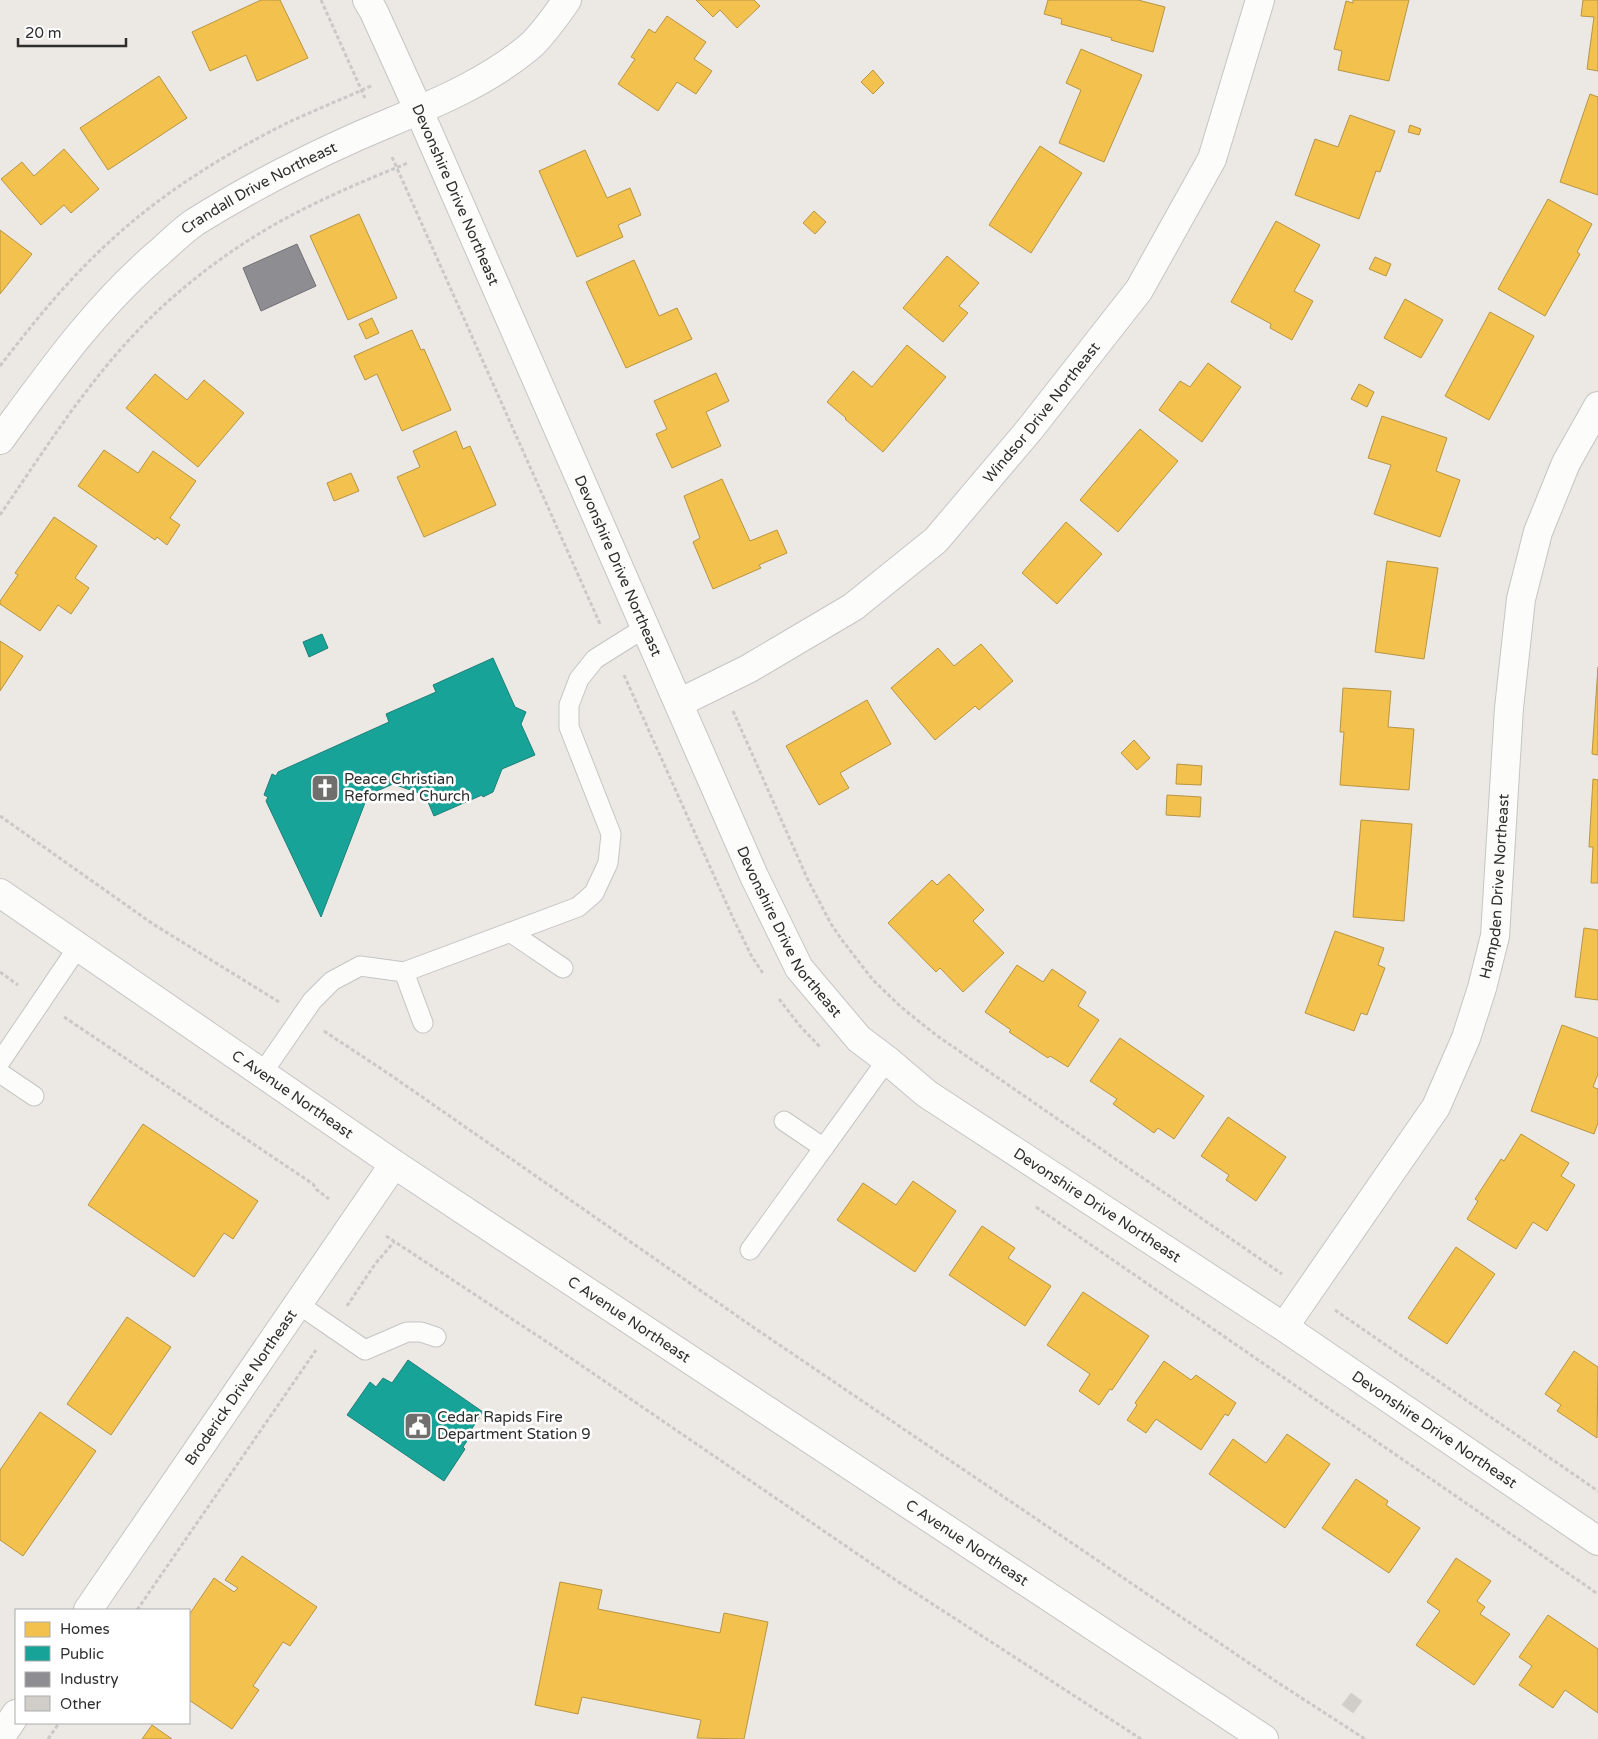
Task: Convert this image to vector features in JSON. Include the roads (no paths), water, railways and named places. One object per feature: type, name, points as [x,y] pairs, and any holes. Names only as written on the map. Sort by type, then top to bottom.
[{"type":"street","name":"Devonshire Drive Northeast","points":[[366,0],[374,12],[419,110],[754,876],[799,968],[858,1039],[887,1060],[927,1094],[1284,1327],[1598,1541]]},
{"type":"street","name":"Crandall Drive Northeast","points":[[0,440],[88,322],[136,272],[193,223],[258,184],[355,137],[419,110],[490,76],[531,46],[567,0]]},
{"type":"street","name":"Windsor Drive Northeast","points":[[679,703],[748,670],[853,607],[936,540],[1030,429],[1139,290],[1212,160],[1260,0]]},
{"type":"street","name":"Hampden Drive Northeast","points":[[1284,1327],[1436,1107],[1466,1038],[1482,988],[1495,936],[1509,708],[1521,599],[1538,532],[1545,514],[1566,463],[1598,406]]},
{"type":"street","name":"C Avenue Northeast","points":[[0,893],[394,1164],[1264,1739]]},
{"type":"street","name":"Broderick Drive Northeast","points":[[89,1609],[394,1164]]},
{"type":"street","points":[[0,1738],[15,1716]]},
{"type":"lane","points":[[262,1072],[312,1001],[332,981],[360,966],[404,972],[578,907],[594,893],[608,863],[611,834],[569,727],[569,705],[579,679],[596,658],[646,627]]},
{"type":"lane","points":[[510,932],[563,968]]},
{"type":"lane","points":[[0,1062],[78,947]]},
{"type":"lane","points":[[404,972],[423,1023]]},
{"type":"lane","points":[[750,1250],[887,1060]]},
{"type":"lane","points":[[0,1073],[34,1096]]},
{"type":"lane","points":[[784,1121],[824,1148]]},
{"type":"lane","points":[[298,1304],[365,1350],[407,1332],[421,1332],[436,1337]]},
{"type":"place","name":"Peace Christian Reformed Church","points":[[325,788]]},
{"type":"place","name":"Cedar Rapids Fire Department Station 9","points":[[418,1426]]}]
